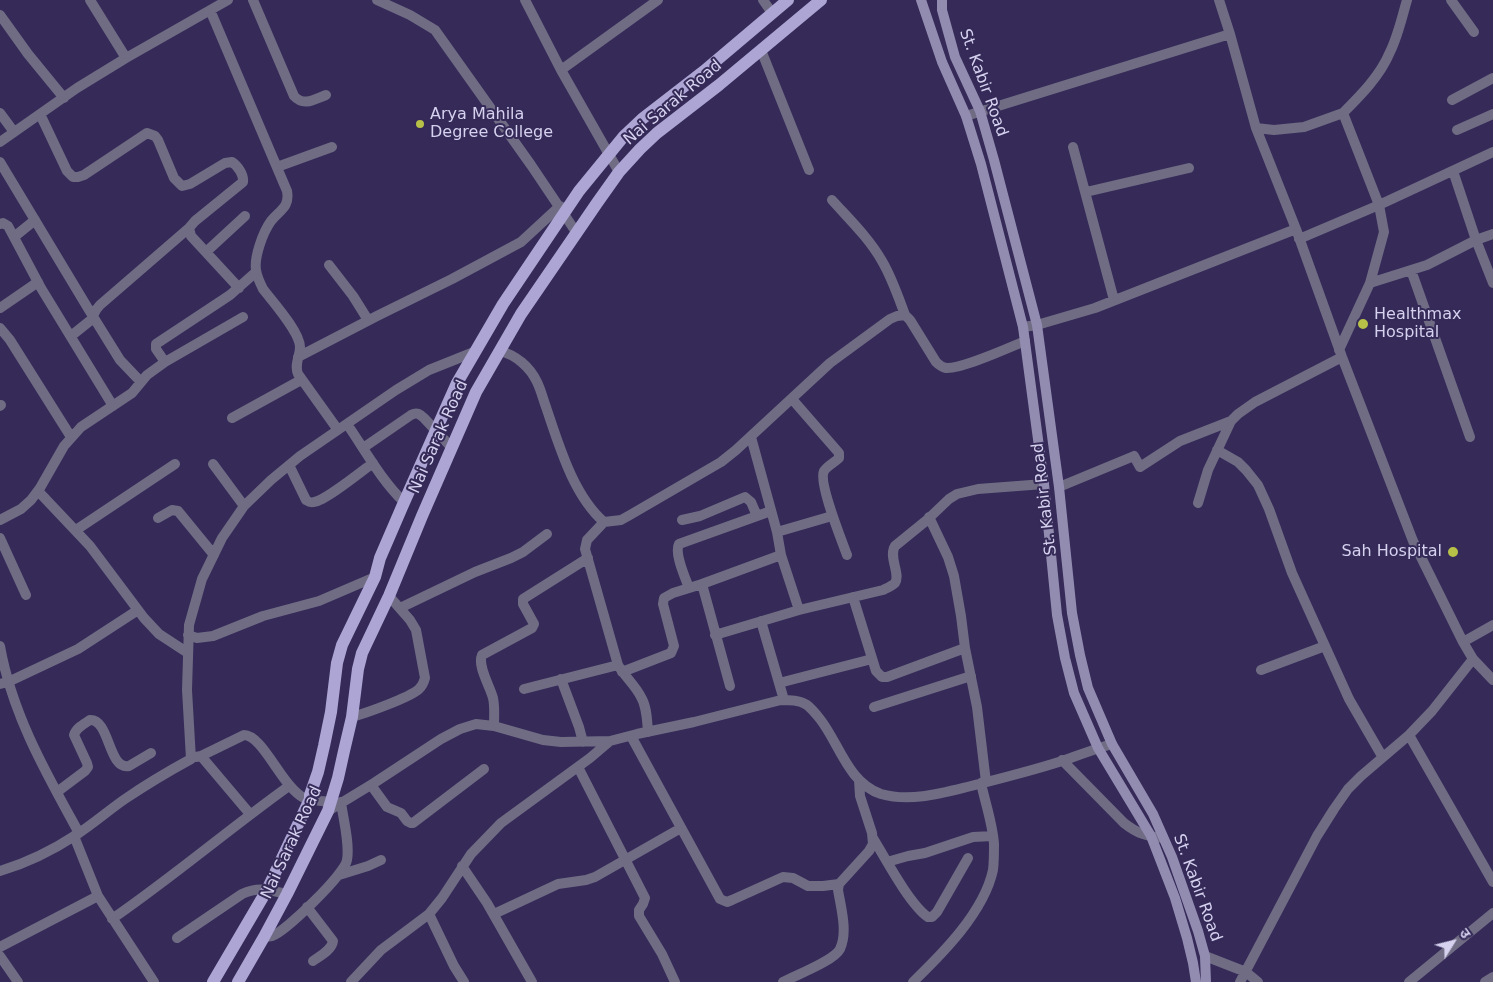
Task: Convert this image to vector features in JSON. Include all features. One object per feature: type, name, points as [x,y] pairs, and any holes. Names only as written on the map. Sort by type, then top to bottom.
[{"type":"main road","name":"Nai Sarak Road","points":[[213,982],[266,890],[310,800],[331,712],[337,663],[342,645],[375,577],[380,558],[457,383],[502,304],[562,210],[624,136],[642,119],[704,71],[788,0]]},
{"type":"main road","name":"Nai Sarak Road","points":[[238,982],[264,937],[333,805],[352,717],[358,668],[362,653],[389,596],[476,392],[535,292],[619,172],[640,149],[657,133],[719,86],[821,0]]},
{"type":"main road","name":"St. Kabir Road","points":[[921,0],[942,62],[966,116],[1023,328],[1044,484],[1058,615],[1065,658],[1074,693],[1098,748],[1151,836],[1175,898],[1187,938],[1196,982]]},
{"type":"main road","name":"St. Kabir Road","points":[[942,0],[942,10],[955,57],[980,111],[1037,325],[1059,487],[1072,613],[1088,688],[1112,744],[1153,814],[1185,892],[1205,956],[1206,982]]},
{"type":"main road","points":[[518,281],[535,292]]},
{"type":"street","points":[[90,0],[126,58]]},
{"type":"street","points":[[0,142],[126,58],[228,0]]},
{"type":"street","points":[[254,0],[294,96],[298,100],[308,102],[326,95]]},
{"type":"street","points":[[377,0],[410,15],[435,30],[576,232]]},
{"type":"street","points":[[525,0],[561,70],[619,172]]},
{"type":"street","points":[[561,70],[658,0]]},
{"type":"street","points":[[763,0],[772,13]]},
{"type":"street","points":[[1219,0],[1256,128],[1296,228],[1340,354],[1413,540],[1463,642],[1473,659],[1493,680]]},
{"type":"street","points":[[1256,128],[1274,130],[1304,127],[1343,113],[1378,74],[1390,52],[1407,0]]},
{"type":"street","points":[[1451,0],[1474,32]]},
{"type":"street","points":[[210,10],[287,191],[287,204],[271,221],[265,231],[256,263],[256,272],[263,289],[296,333],[300,348],[296,369],[301,380],[338,430]]},
{"type":"street","points":[[0,15],[28,54],[64,98]]},
{"type":"street","points":[[966,116],[1230,34]]},
{"type":"street","points":[[761,50],[809,170]]},
{"type":"street","points":[[1452,100],[1493,78]]},
{"type":"street","points":[[0,113],[14,132]]},
{"type":"street","points":[[1198,503],[1208,470],[1230,422],[1256,402],[1340,354],[1370,283],[1384,232],[1379,205],[1343,113]]},
{"type":"street","points":[[40,114],[67,170],[73,177],[84,175],[147,134],[155,136],[158,140],[174,178],[182,186],[190,184],[225,163],[232,162],[243,176],[243,182],[195,221],[96,308],[91,320],[71,336]]},
{"type":"street","points":[[1457,130],[1493,114]]},
{"type":"street","points":[[277,168],[332,147]]},
{"type":"street","points":[[1073,147],[1114,300]]},
{"type":"street","points":[[1299,239],[1379,205],[1493,152]]},
{"type":"street","points":[[0,162],[120,360],[141,382]]},
{"type":"street","points":[[1086,192],[1189,168]]},
{"type":"street","points":[[1453,171],[1476,240],[1493,283]]},
{"type":"street","points":[[832,200],[881,259],[893,283],[905,315],[941,367],[961,366],[1025,341]]},
{"type":"street","points":[[298,357],[521,242],[562,210]]},
{"type":"street","points":[[0,214],[4,225],[14,237],[38,282],[113,406]]},
{"type":"street","points":[[206,252],[245,216]]},
{"type":"street","points":[[14,237],[35,220]]},
{"type":"street","points":[[189,228],[191,236],[239,288]]},
{"type":"street","points":[[1023,328],[1095,308],[1296,228]]},
{"type":"street","points":[[1370,283],[1427,264],[1476,240],[1493,234]]},
{"type":"street","points":[[329,265],[353,296],[368,320]]},
{"type":"street","points":[[1411,270],[1470,437]]},
{"type":"street","points":[[165,362],[156,348],[156,344],[239,288],[256,272]]},
{"type":"street","points":[[0,308],[38,282]]},
{"type":"street","points":[[648,732],[644,705],[641,698],[620,669],[585,550],[587,540],[604,522],[621,520],[630,516],[721,462],[751,437],[830,363],[890,319],[905,315]]},
{"type":"street","points":[[0,520],[21,509],[31,500],[71,437],[81,427],[132,393],[147,375],[165,362],[242,317]]},
{"type":"street","points":[[0,328],[10,340],[71,437]]},
{"type":"street","points":[[500,351],[519,359],[537,381],[564,458],[585,501],[604,522]]},
{"type":"street","points":[[250,814],[196,757],[188,690],[188,635],[202,579],[222,538],[244,506],[271,480],[289,465],[396,390],[429,370],[474,352]]},
{"type":"street","points":[[232,418],[301,380]]},
{"type":"street","points":[[792,398],[839,453],[839,458],[826,469],[823,476],[832,516],[847,554]]},
{"type":"street","points":[[363,448],[416,413],[420,414],[452,448]]},
{"type":"street","points":[[1059,487],[1134,456],[1140,467],[1180,441],[1230,422]]},
{"type":"street","points":[[347,424],[373,463],[404,502]]},
{"type":"street","points":[[751,437],[777,532],[781,555],[799,610]]},
{"type":"street","points":[[1217,450],[1238,462],[1258,485],[1269,508],[1292,573],[1349,699],[1382,756]]},
{"type":"street","points":[[289,465],[306,500],[314,502],[331,493],[373,463]]},
{"type":"street","points":[[76,530],[175,464]]},
{"type":"street","points":[[213,464],[244,506]]},
{"type":"street","points":[[715,635],[799,610],[883,590],[895,583],[896,577],[892,550],[949,499],[964,491],[978,488],[1044,484]]},
{"type":"street","points":[[38,491],[95,552],[138,610],[159,634],[188,653]]},
{"type":"street","points":[[682,520],[700,516],[745,497],[751,502],[757,516]]},
{"type":"street","points":[[158,518],[172,510],[178,511],[214,555]]},
{"type":"street","points":[[688,588],[677,553],[678,544],[771,511]]},
{"type":"street","points":[[777,532],[832,516]]},
{"type":"street","points":[[914,982],[936,961],[971,917],[986,891],[993,870],[993,836],[984,783],[977,707],[965,648],[962,616],[948,557],[930,517]]},
{"type":"street","points":[[400,608],[474,572],[523,552],[547,534]]},
{"type":"street","points":[[0,538],[26,595]]},
{"type":"street","points":[[524,689],[620,669],[670,653],[674,646],[663,604],[664,598],[672,592],[702,584],[781,555]]},
{"type":"street","points":[[494,726],[492,697],[480,662],[482,655],[532,628],[534,624],[523,599],[588,558]]},
{"type":"street","points":[[188,635],[198,638],[212,636],[263,616],[319,601],[375,577]]},
{"type":"street","points":[[702,584],[730,686]]},
{"type":"street","points":[[352,717],[415,692],[423,684],[425,678],[416,630],[410,620],[389,596]]},
{"type":"street","points":[[853,597],[872,659],[879,674],[882,676],[887,677],[965,648]]},
{"type":"street","points":[[4,683],[78,649],[138,610]]},
{"type":"street","points":[[761,621],[784,700]]},
{"type":"street","points":[[1463,642],[1493,625]]},
{"type":"street","points":[[0,646],[4,683],[77,835],[84,864],[98,896],[154,982]]},
{"type":"street","points":[[1261,670],[1325,646]]},
{"type":"street","points":[[779,683],[872,659]]},
{"type":"street","points":[[1240,982],[1317,836],[1334,809],[1354,782],[1408,735],[1432,711],[1473,659]]},
{"type":"street","points":[[874,707],[970,676]]},
{"type":"street","points":[[561,680],[579,728],[582,742]]},
{"type":"street","points":[[0,871],[15,867],[77,835],[126,798],[160,776],[196,757],[248,735],[258,742],[289,786],[305,799],[333,805],[371,785],[441,739],[460,729],[476,724],[494,726],[543,740],[610,742],[750,707],[784,700],[795,700],[807,705],[818,716],[826,726],[847,763],[867,788],[893,797],[926,797],[984,783],[1112,744]]},
{"type":"street","points":[[57,792],[88,767],[74,735],[78,728],[90,720],[98,722],[101,726],[112,751],[121,765],[130,766],[151,753]]},
{"type":"street","points":[[1408,735],[1493,882]]},
{"type":"street","points":[[631,736],[720,898],[727,902],[783,877],[793,878],[808,886],[839,884]]},
{"type":"street","points":[[351,982],[381,950],[429,914],[476,848],[501,823],[610,742]]},
{"type":"street","points":[[1062,760],[1124,823],[1139,834],[1163,838]]},
{"type":"street","points":[[578,767],[645,898],[639,910],[639,916],[662,954],[675,982]]},
{"type":"street","points":[[371,785],[387,808],[401,813],[407,821],[413,823],[484,769]]},
{"type":"street","points":[[859,780],[860,796],[873,838],[905,891],[925,915],[932,917],[937,912],[968,858]]},
{"type":"street","points":[[112,919],[289,786]]},
{"type":"street","points":[[264,937],[272,936],[285,927],[344,868],[347,859],[346,838],[333,805]]},
{"type":"street","points":[[494,914],[558,884],[594,877],[681,828]]},
{"type":"street","points":[[887,862],[925,853],[973,837],[993,836]]},
{"type":"street","points":[[783,982],[827,961],[840,949],[844,928],[838,890],[839,884],[869,852],[873,844],[873,838]]},
{"type":"street","points":[[338,875],[381,860]]},
{"type":"street","points":[[462,866],[494,914],[532,982]]},
{"type":"street","points":[[177,938],[242,894],[257,888],[287,894]]},
{"type":"street","points":[[0,948],[98,896]]},
{"type":"street","points":[[307,907],[333,941],[331,948],[313,961]]},
{"type":"street","points":[[1409,982],[1493,913]]},
{"type":"street","points":[[429,914],[454,966],[464,982]]},
{"type":"street","points":[[0,956],[18,982]]},
{"type":"street","points":[[1205,956],[1246,972],[1258,982]]},
{"type":"street","points":[[1485,982],[1493,977]]},
{"type":"place","name":"Arya Mahila Degree College","points":[[420,124]]},
{"type":"place","name":"Healthmax Hospital","points":[[1363,324]]},
{"type":"place","name":"Sah Hospital","points":[[1453,552]]}]
